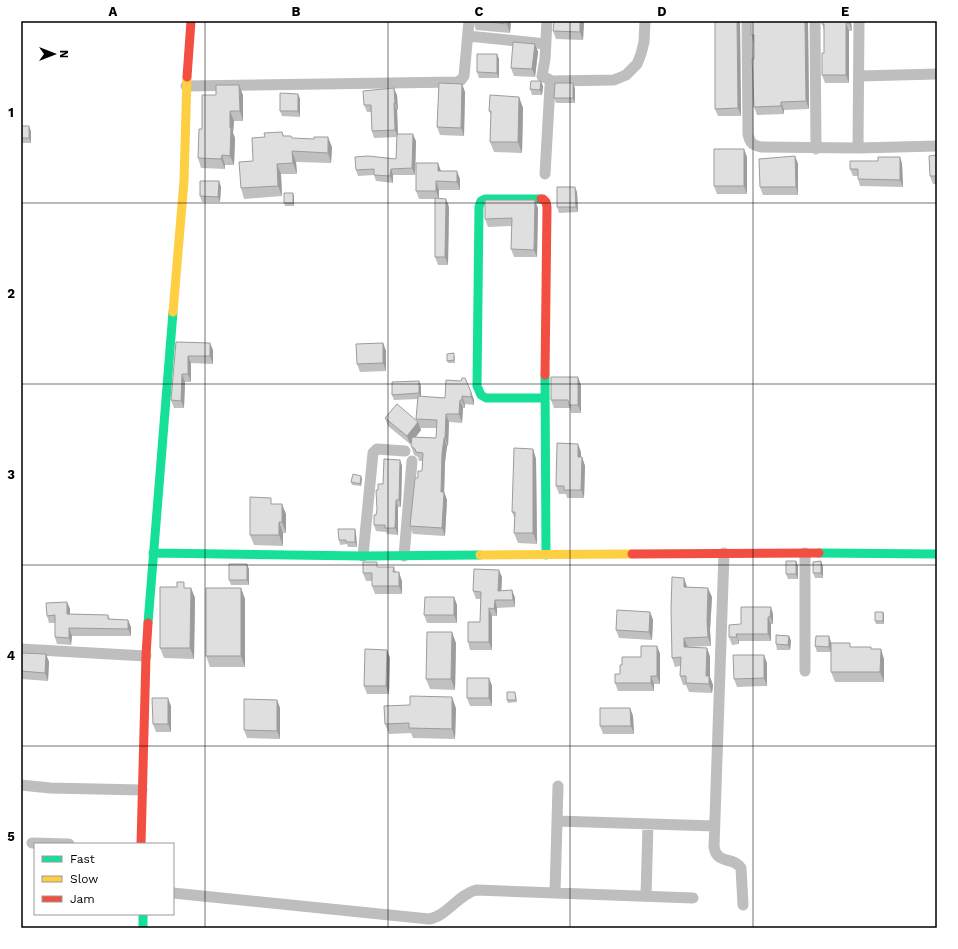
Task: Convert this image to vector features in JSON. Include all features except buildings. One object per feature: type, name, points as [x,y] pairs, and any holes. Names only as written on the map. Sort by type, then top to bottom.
[{"type":"street","points":[[141,843],[146,656],[153,553],[184,181],[186,86],[191,21]]},
{"type":"street","points":[[186,86],[457,82],[464,76],[469,21]]},
{"type":"street","points":[[547,21],[542,76],[552,81],[614,80],[626,75],[637,64],[641,54],[644,42],[645,21]]},
{"type":"street","points":[[747,21],[748,134],[750,143],[754,146],[816,149],[937,146]]},
{"type":"street","points":[[815,21],[816,149]]},
{"type":"street","points":[[858,148],[859,21]]},
{"type":"street","points":[[468,36],[546,44]]},
{"type":"street","points":[[859,76],[937,74]]},
{"type":"street","points":[[545,174],[550,86],[552,81]]},
{"type":"street","points":[[545,398],[486,398],[481,395],[477,386],[479,208],[481,201],[485,199],[543,199],[546,202],[547,207],[545,398],[546,555]]},
{"type":"street","points":[[363,556],[373,453],[377,449],[405,451]]},
{"type":"street","points":[[404,556],[412,461]]},
{"type":"street","points":[[153,553],[363,556],[724,553],[937,554]]},
{"type":"street","points":[[724,553],[714,847],[716,855],[739,864],[742,871],[743,905]]},
{"type":"street","points":[[805,553],[805,671]]},
{"type":"street","points":[[21,649],[146,656]]},
{"type":"street","points":[[21,785],[50,788],[142,790]]},
{"type":"street","points":[[555,893],[558,786]]},
{"type":"street","points":[[557,821],[714,826]]},
{"type":"street","points":[[646,896],[648,824]]},
{"type":"street","points":[[174,893],[429,919],[436,917],[476,890],[693,898]]},
{"type":"street","points":[[143,915],[143,928]]},
{"type":"traffic: fast","points":[[541,199],[485,199],[481,201],[479,207],[477,386],[481,395],[486,398],[545,398]]},
{"type":"traffic: fast","points":[[148,623],[173,312]]},
{"type":"traffic: fast","points":[[545,375],[546,555]]},
{"type":"traffic: fast","points":[[153,553],[363,556],[480,555]]},
{"type":"traffic: fast","points":[[819,553],[937,554]]},
{"type":"traffic: fast","points":[[143,915],[143,928]]},
{"type":"traffic: slow","points":[[173,312],[184,181],[187,77]]},
{"type":"traffic: slow","points":[[480,555],[632,554]]},
{"type":"traffic: jam","points":[[187,77],[191,21]]},
{"type":"traffic: jam","points":[[541,199],[546,202],[547,207],[545,375]]},
{"type":"traffic: jam","points":[[632,554],[819,553]]},
{"type":"traffic: jam","points":[[141,843],[148,623]]}]
